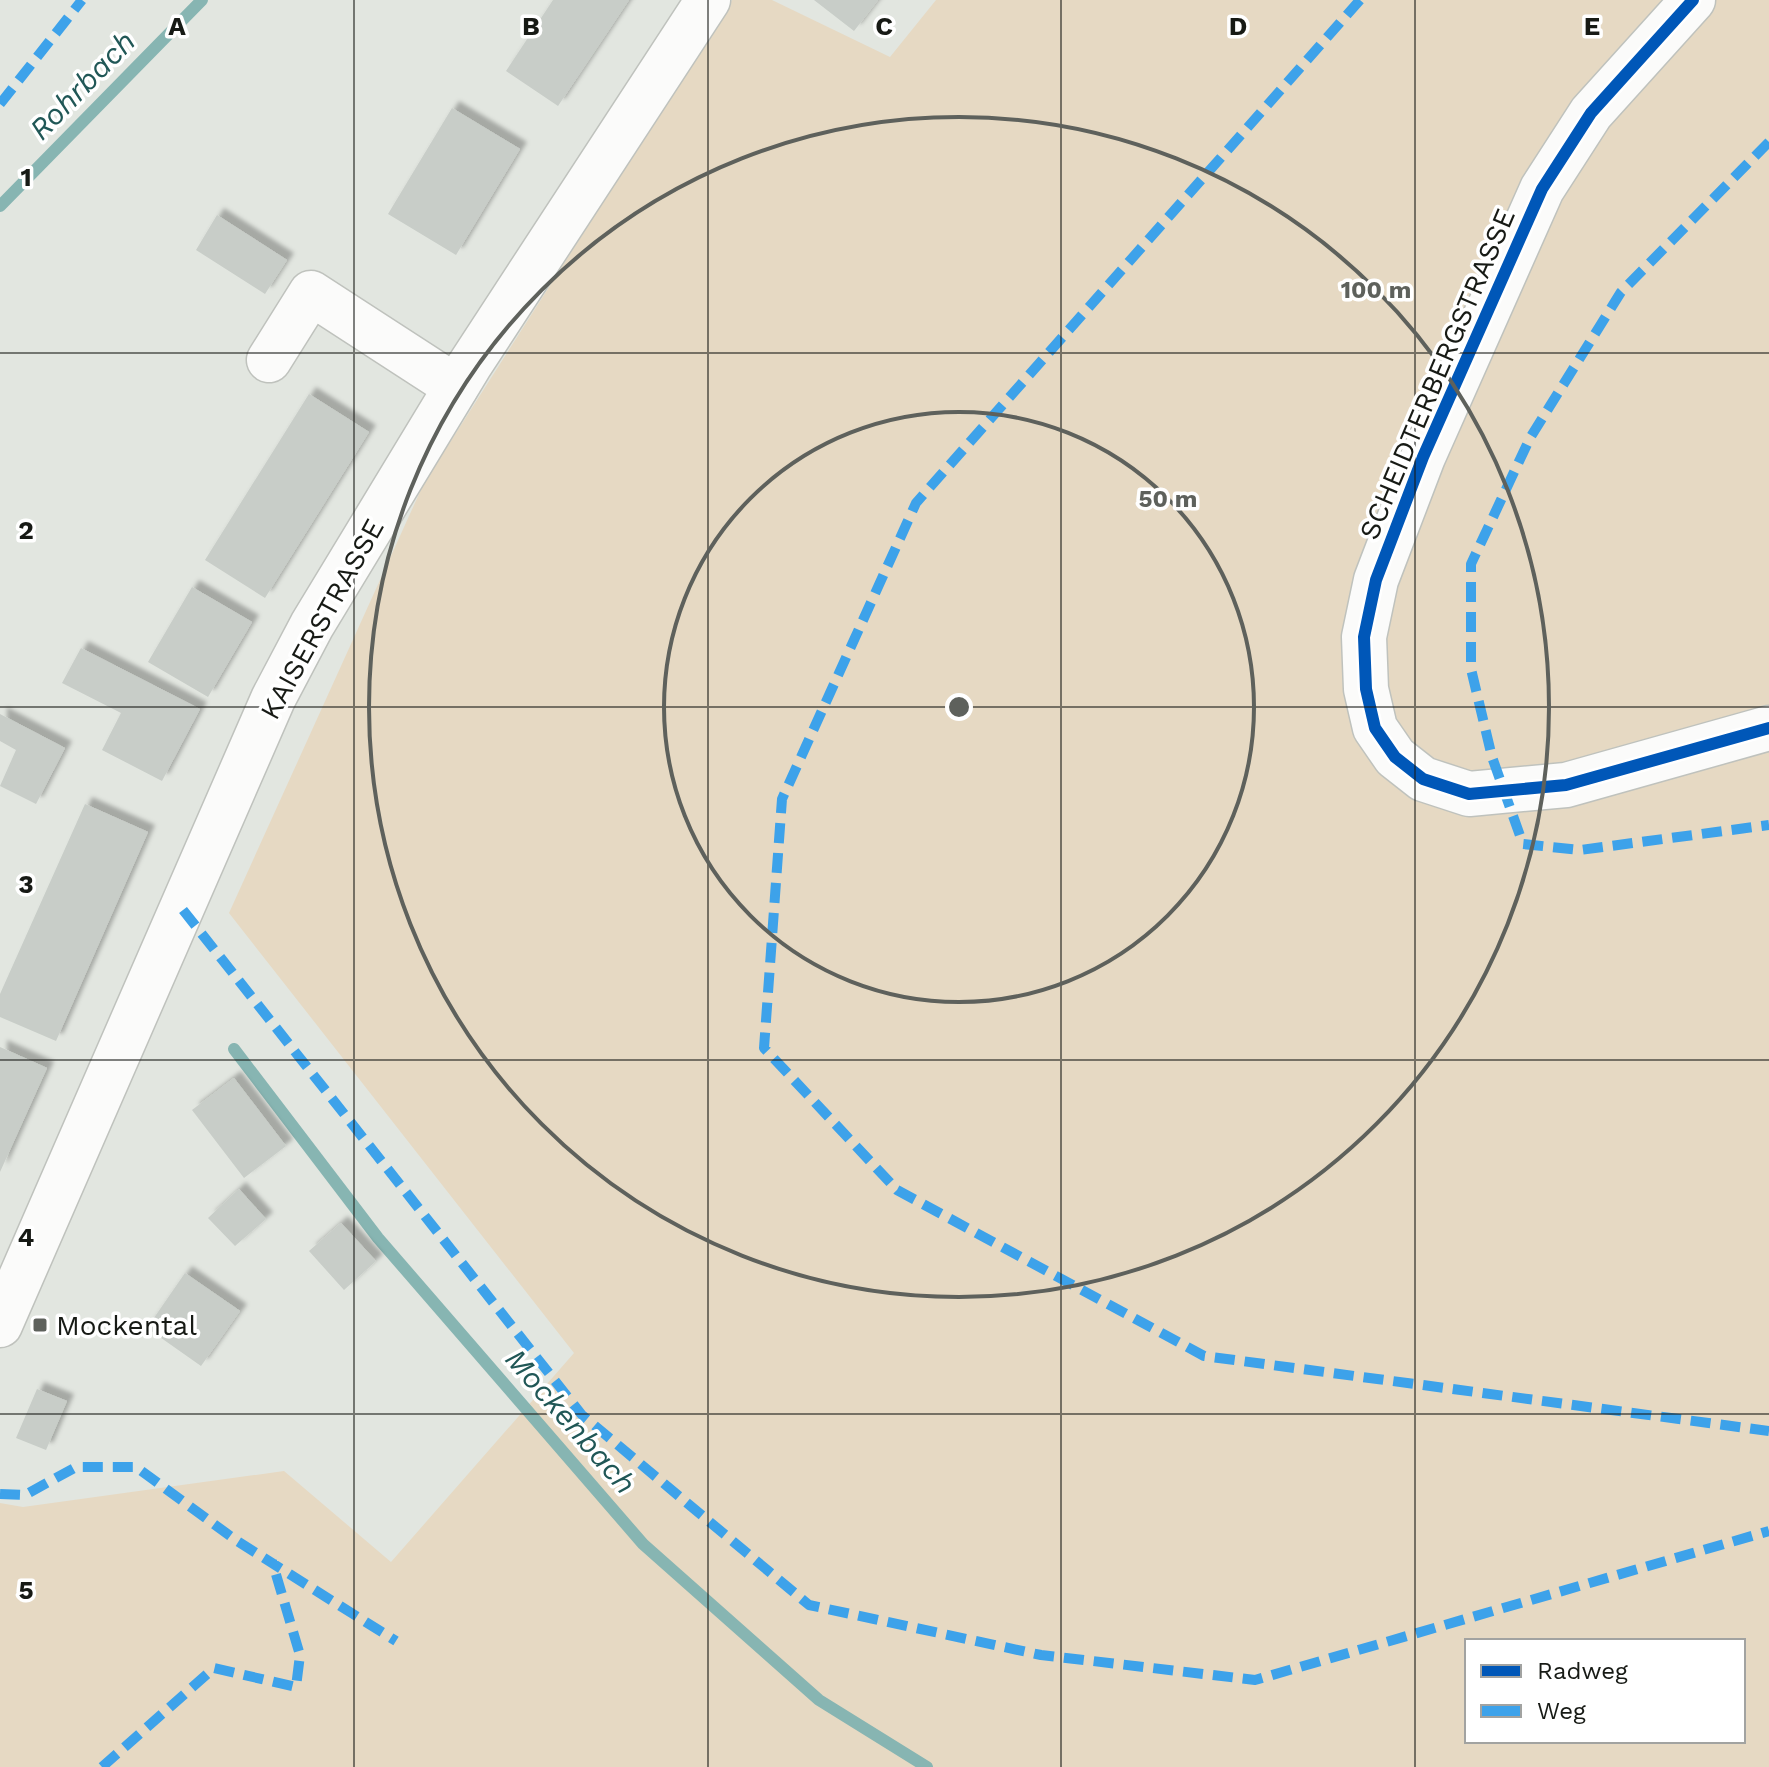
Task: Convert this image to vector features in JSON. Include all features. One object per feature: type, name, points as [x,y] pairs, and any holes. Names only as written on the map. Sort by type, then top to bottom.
[{"type":"main road","name":"KAISERSTRASSE","points":[[0,1325],[273,699],[312,625],[456,387],[708,0]]},
{"type":"main road","name":"SCHEIDTERBERGSTRASSE","points":[[1693,0],[1591,113],[1542,189],[1423,457],[1376,580],[1364,637],[1366,689],[1375,728],[1395,757],[1423,779],[1469,794],[1566,785],[1769,728]]},
{"type":"main road","points":[[269,360],[311,293],[456,387]]},
{"type":"shaded area","points":[[732,0],[772,0],[890,57],[936,0],[1769,0],[1769,1767],[0,1767],[0,1503],[23,1507],[284,1471],[391,1562],[574,1353],[229,913],[424,483]]},
{"type":"building","points":[[553,0],[629,0],[558,106],[506,71]]},
{"type":"building","points":[[814,0],[878,0],[854,31]]},
{"type":"building","points":[[452,108],[520,149],[456,255],[388,214]]},
{"type":"building","points":[[217,215],[287,260],[265,294],[196,250]]},
{"type":"building","points":[[309,394],[369,432],[265,598],[205,560]]},
{"type":"building","points":[[192,587],[252,622],[208,697],[148,662]]},
{"type":"building","points":[[81,648],[200,709],[162,781],[102,750],[121,713],[62,683]]},
{"type":"building","points":[[0,714],[65,748],[36,804],[0,786],[16,750],[0,741]]},
{"type":"building","points":[[85,804],[148,832],[56,1041],[0,1017],[0,994]]},
{"type":"building","points":[[0,1047],[47,1068],[0,1172]]},
{"type":"building","points":[[234,1078],[286,1146],[244,1178],[192,1110]]},
{"type":"building","points":[[239,1189],[266,1219],[235,1246],[208,1218]]},
{"type":"building","points":[[341,1223],[376,1261],[344,1290],[309,1251]]},
{"type":"building","points":[[185,1273],[240,1311],[201,1366],[147,1328]]},
{"type":"building","points":[[37,1389],[67,1401],[46,1450],[16,1438]]},
{"type":"waterway","name":"Rohrbach","points":[[0,206],[202,0]]},
{"type":"waterway","name":"Mockenbach","points":[[234,1049],[378,1238],[643,1544],[819,1700],[927,1767]]},
{"type":"marked path","points":[[0,104],[82,0]]},
{"type":"marked path","points":[[1360,0],[916,503],[782,799],[764,1048],[897,1190],[1204,1356],[1769,1431]]},
{"type":"marked path","points":[[1769,142],[1621,292],[1530,438],[1471,564],[1471,669],[1492,757],[1523,844],[1580,850],[1769,825]]},
{"type":"marked path","points":[[183,910],[582,1415],[809,1605],[1041,1655],[1255,1680],[1769,1531]]},
{"type":"marked path","points":[[0,1494],[25,1495],[76,1467],[136,1467],[237,1541],[396,1641]]},
{"type":"marked path","points":[[102,1767],[214,1668],[296,1687],[300,1655],[272,1561]]},
{"type":"cycle path","points":[[1693,0],[1591,113],[1542,189],[1423,457],[1376,580],[1364,637],[1366,689],[1375,728],[1395,757],[1423,779],[1469,794],[1566,785],[1769,728]]},
{"type":"place","name":"Mockental","points":[[40,1325]]}]
